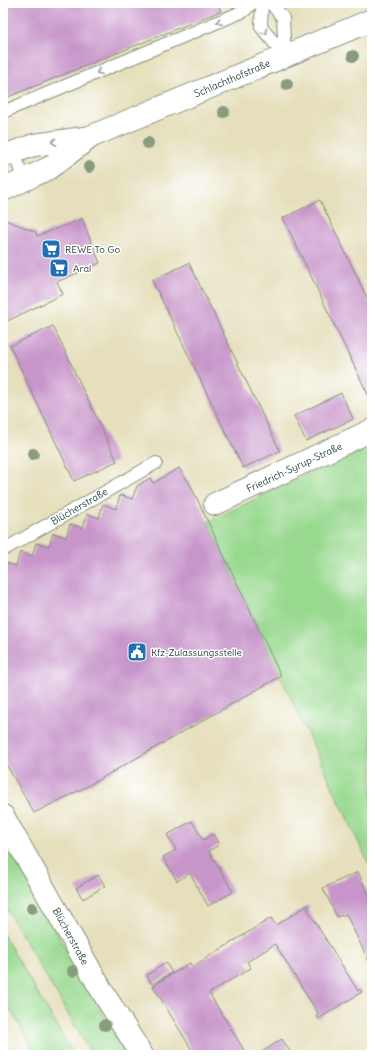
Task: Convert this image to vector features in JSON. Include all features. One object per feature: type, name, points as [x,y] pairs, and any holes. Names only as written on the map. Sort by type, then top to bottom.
[{"type":"main road","name":"Schlachthofstraße","points":[[8,154],[34,145],[92,136],[372,20]]},
{"type":"main road","name":"Schlachthofstraße","points":[[3,190],[54,165],[92,136]]},
{"type":"main road","name":"Friedrich-Syrup-Straße","points":[[215,504],[372,430]]},
{"type":"main road","name":"Blücherstraße","points":[[3,816],[102,991],[142,1055]]},
{"type":"lane","points":[[3,112],[244,11],[252,3]]},
{"type":"lane","points":[[262,3],[261,27],[285,56]]},
{"type":"lane","points":[[271,3],[283,18],[285,56]]},
{"type":"lane","points":[[8,154],[24,181]]},
{"type":"lane","name":"Blücherstraße","points":[[3,550],[156,462]]},
{"type":"green space","points":[[372,443],[372,871],[208,522]]},
{"type":"green space","points":[[3,838],[126,1055],[92,1055],[3,903]]},
{"type":"green space","points":[[3,934],[74,1055],[37,1055],[3,997]]},
{"type":"building","points":[[3,3],[218,3],[221,11],[3,99]]},
{"type":"building","points":[[320,200],[372,308],[372,403],[283,218]]},
{"type":"building","name":"Aral","points":[[3,219],[36,232],[37,236],[82,219],[100,263],[57,282],[63,294],[3,323]]},
{"type":"building","points":[[189,263],[280,451],[243,468],[152,280]]},
{"type":"building","points":[[53,326],[117,461],[74,481],[10,346]]},
{"type":"building","points":[[341,393],[353,419],[306,441],[294,416]]},
{"type":"building","name":"Kfz-Zulassungsstelle","points":[[179,468],[190,484],[281,676],[84,788],[34,813],[3,759],[3,562],[16,566],[20,552],[32,556],[36,543],[49,546],[53,533],[66,537],[70,524],[83,528],[87,514],[99,518],[103,504],[116,509],[120,495],[132,499],[137,486],[150,478],[153,483]]},
{"type":"building","points":[[192,821],[203,840],[213,834],[219,845],[209,851],[233,892],[208,906],[190,873],[177,881],[163,857],[176,850],[167,835]]},
{"type":"building","points":[[358,872],[372,902],[372,968],[346,914],[337,917],[323,888]]},
{"type":"building","points":[[98,875],[105,886],[83,899],[76,888]]},
{"type":"building","points":[[308,905],[309,908],[307,909],[358,991],[360,989],[362,992],[318,1019],[316,1016],[319,1015],[275,944],[247,962],[251,968],[209,993],[244,1050],[237,1055],[195,1055],[153,986],[190,963],[192,967],[271,918],[276,925]]},
{"type":"building","points":[[166,963],[172,973],[152,984],[147,975]]},
{"type":"building","points":[[282,1039],[292,1055],[257,1055]]},
{"type":"place","name":"REWE To Go","points":[[51,249]]},
{"type":"place","name":"Aral","points":[[59,268]]},
{"type":"place","name":"Kfz-Zulassungsstelle","points":[[137,652]]}]
